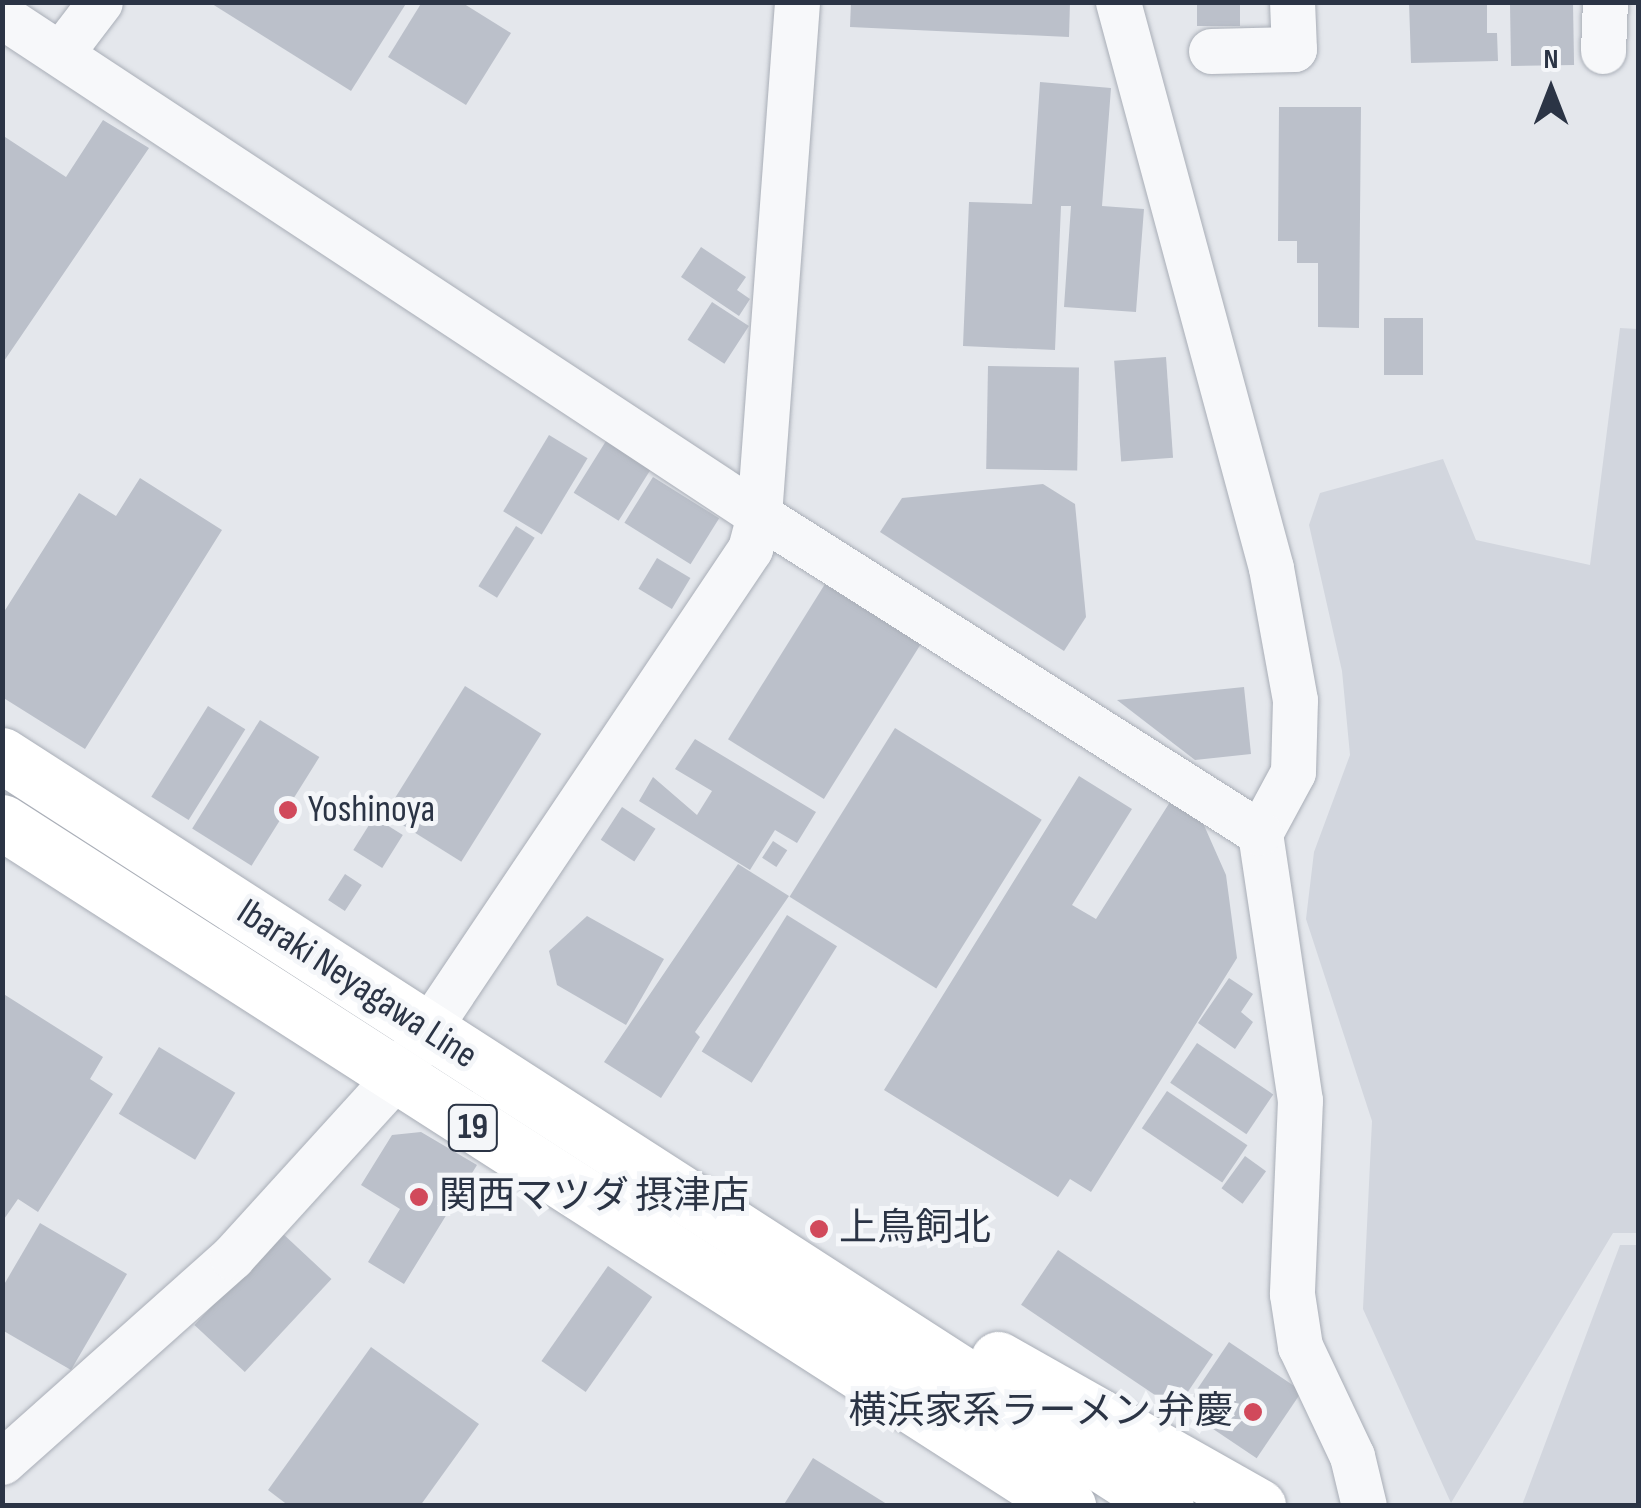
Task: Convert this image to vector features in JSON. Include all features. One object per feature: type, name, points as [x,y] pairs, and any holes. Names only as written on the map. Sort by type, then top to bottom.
[{"type":"main road","name":"Ibaraki Neyagawa Line","points":[[2,755],[1166,1506]]},
{"type":"main road","name":"Ibaraki Neyagawa Line","points":[[2,822],[395,1078],[1068,1506]]},
{"type":"main road","points":[[910,1342],[967,1342],[1258,1506]]},
{"type":"main road","points":[[948,1430],[1006,1506]]},
{"type":"street","points":[[60,53],[100,2]]},
{"type":"street","points":[[2,1462],[232,1257],[395,1078],[750,549],[759,515],[797,2]]},
{"type":"street","points":[[1118,2],[1272,568],[1295,700],[1294,772],[1260,833],[1300,1100],[1292,1294],[1300,1346],[1352,1456],[1364,1506]]},
{"type":"street","points":[[1211,51],[1294,49],[1292,2]]},
{"type":"street","points":[[1603,52],[1606,2]]},
{"type":"street","points":[[2,16],[759,515],[1260,833]]},
{"type":"shaded area","points":[[1620,328],[1638,329],[1638,1233],[1613,1233],[1451,1503],[1363,1309],[1372,1121],[1306,919],[1314,852],[1350,755],[1342,671],[1309,525],[1320,493],[1443,459],[1476,540],[1590,565]]},
{"type":"shaded area","points":[[1620,1245],[1638,1245],[1638,1505],[1522,1505]]},
{"type":"building","points":[[209,2],[407,2],[351,91]]},
{"type":"building","points":[[422,2],[461,2],[511,33],[466,105],[388,57]]},
{"type":"building","points":[[851,2],[1070,2],[1069,37],[850,27]]},
{"type":"building","points":[[1197,2],[1240,2],[1240,26],[1197,26]]},
{"type":"building","points":[[1409,2],[1487,2],[1487,33],[1497,33],[1498,61],[1411,63]]},
{"type":"building","points":[[1573,4],[1574,65],[1511,66],[1510,5]]},
{"type":"building","points":[[1040,82],[1111,88],[1102,206],[1144,209],[1136,312],[1064,307],[1071,206],[1061,206],[1055,350],[963,346],[969,202],[1032,204]]},
{"type":"building","points":[[1279,107],[1361,107],[1359,328],[1318,327],[1318,263],[1297,263],[1297,241],[1278,241]]},
{"type":"building","points":[[103,120],[149,148],[2,364],[2,135],[66,177]]},
{"type":"building","points":[[701,247],[746,277],[737,290],[750,299],[739,316],[681,277]]},
{"type":"building","points":[[712,302],[749,326],[724,364],[687,340]]},
{"type":"building","points":[[1384,318],[1423,318],[1423,375],[1384,375]]},
{"type":"building","points":[[1166,357],[1173,458],[1121,461],[1114,361]]},
{"type":"building","points":[[988,366],[1079,368],[1077,471],[986,469]]},
{"type":"building","points":[[549,435],[588,458],[542,534],[503,511]]},
{"type":"building","points":[[606,441],[651,469],[619,521],[574,493]]},
{"type":"building","points":[[653,477],[719,518],[691,564],[624,523]]},
{"type":"building","points":[[140,478],[222,530],[85,749],[2,697],[2,615],[79,493],[116,516]]},
{"type":"building","points":[[1043,484],[1075,504],[1086,617],[1064,651],[880,532],[902,498]]},
{"type":"building","points":[[516,526],[535,538],[497,598],[478,586]]},
{"type":"building","points":[[657,558],[690,578],[672,609],[638,589]]},
{"type":"building","points":[[825,584],[921,644],[824,799],[728,739]]},
{"type":"building","points":[[465,686],[541,734],[461,862],[385,814]]},
{"type":"building","points":[[1244,687],[1251,754],[1195,760],[1117,700]]},
{"type":"building","points":[[208,706],[245,729],[189,820],[151,797]]},
{"type":"building","points":[[260,720],[319,757],[252,866],[192,829]]},
{"type":"building","points":[[895,728],[1042,820],[936,988],[790,897]]},
{"type":"building","points":[[695,739],[816,812],[797,843],[775,830],[750,870],[639,801],[653,777],[697,815],[712,791],[675,769]]},
{"type":"building","points":[[1079,776],[1132,809],[1072,905],[1096,919],[1170,802],[1203,823],[1226,875],[1237,958],[1091,1192],[1070,1179],[1058,1197],[884,1090]]},
{"type":"building","points":[[622,807],[656,829],[634,861],[601,840]]},
{"type":"building","points":[[374,817],[403,835],[382,868],[353,850]]},
{"type":"building","points":[[773,841],[787,850],[776,867],[762,858]]},
{"type":"building","points":[[738,864],[789,896],[695,1032],[700,1037],[661,1098],[604,1062]]},
{"type":"building","points":[[345,874],[362,885],[345,911],[328,900]]},
{"type":"building","points":[[787,915],[837,946],[752,1083],[702,1052]]},
{"type":"building","points":[[587,916],[664,959],[626,1025],[557,985],[549,951]]},
{"type":"building","points":[[1229,978],[1253,994],[1241,1012],[1253,1022],[1235,1049],[1198,1023]]},
{"type":"building","points":[[2,993],[103,1057],[90,1079],[113,1094],[38,1212],[18,1199],[2,1222]]},
{"type":"building","points":[[1197,1043],[1273,1094],[1246,1134],[1170,1083]]},
{"type":"building","points":[[159,1047],[235,1093],[195,1160],[119,1114]]},
{"type":"building","points":[[1167,1091],[1247,1145],[1222,1183],[1142,1128]]},
{"type":"building","name":"関西マツダ 摂津店","points":[[421,1132],[477,1165],[404,1284],[368,1262],[400,1209],[361,1185],[392,1135]]},
{"type":"building","points":[[1245,1156],[1266,1171],[1243,1204],[1221,1188]]},
{"type":"building","points":[[40,1223],[127,1274],[71,1370],[2,1330],[2,1288]]},
{"type":"building","points":[[281,1232],[331,1279],[245,1372],[194,1325]]},
{"type":"building","points":[[1058,1250],[1213,1355],[1176,1409],[1021,1305]]},
{"type":"building","points":[[608,1266],[652,1297],[586,1392],[541,1361]]},
{"type":"building","points":[[1229,1342],[1302,1391],[1257,1458],[1184,1409]]},
{"type":"building","points":[[371,1347],[479,1424],[420,1506],[289,1506],[268,1490]]},
{"type":"building","points":[[813,1458],[890,1506],[783,1506]]},
{"type":"place","name":"Yoshinoya","points":[[288,810]]},
{"type":"place","name":"関西マツダ 摂津店","points":[[419,1197]]},
{"type":"place","name":"上鳥飼北","points":[[819,1229]]},
{"type":"place","name":"横浜家系ラーメン 弁慶","points":[[1253,1412]]}]
